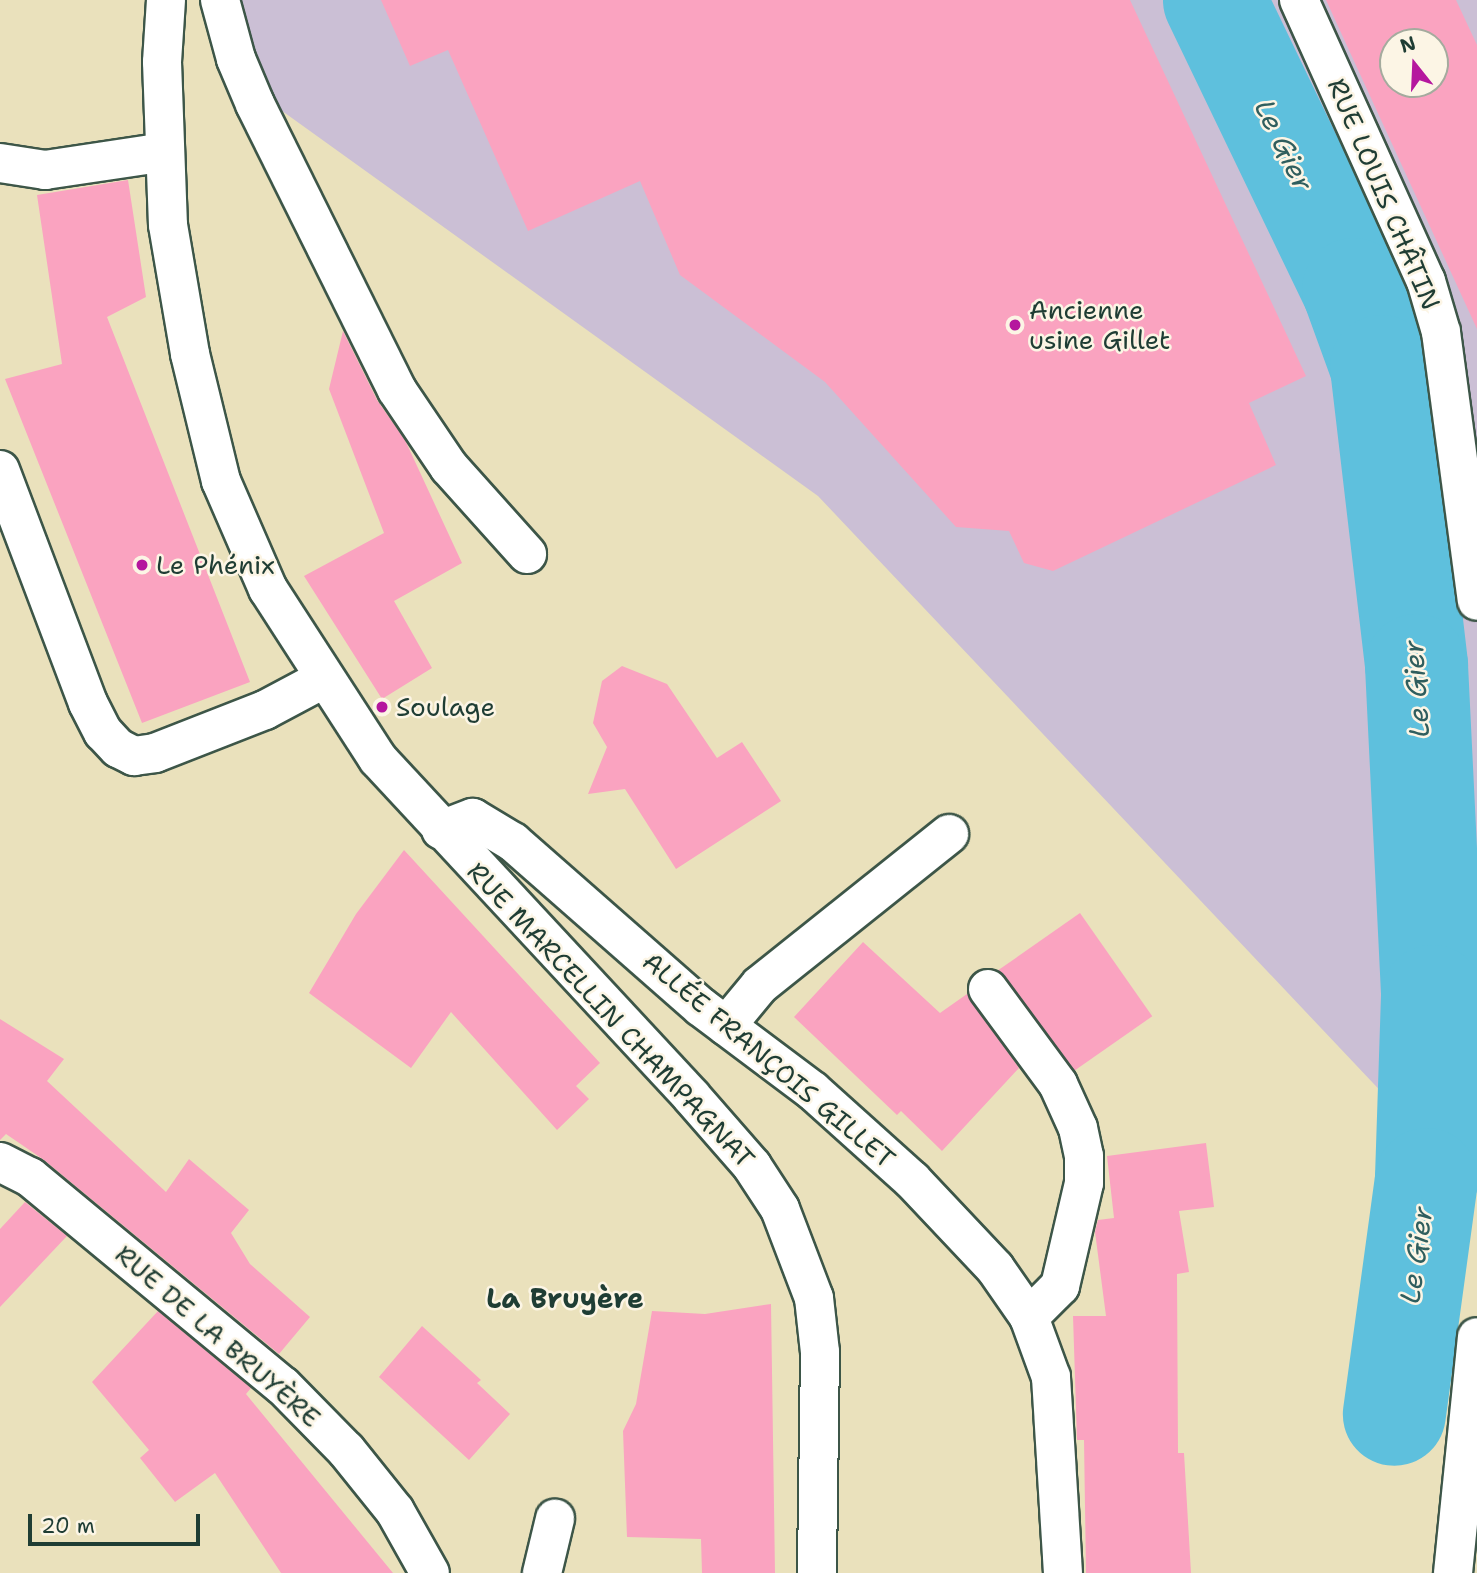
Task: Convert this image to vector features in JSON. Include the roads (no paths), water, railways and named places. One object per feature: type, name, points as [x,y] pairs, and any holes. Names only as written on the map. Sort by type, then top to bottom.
[{"type":"main road","name":"RUE MARCELLIN CHAMPAGNAT","points":[[166,0],[162,62],[168,225],[190,354],[221,481],[268,589],[323,679],[378,759],[441,830],[691,1096],[752,1166],[780,1209],[814,1298],[820,1352],[817,1573]]},
{"type":"main road","points":[[220,0],[236,59],[255,104],[397,390],[449,467],[527,554]]},
{"type":"main road","name":"RUE LOUIS CHÂTIN","points":[[1299,0],[1426,281],[1441,332],[1477,601]]},
{"type":"main road","points":[[0,163],[45,170],[165,152]]},
{"type":"main road","points":[[0,470],[88,703],[103,733],[118,748],[134,756],[155,753],[265,710],[323,679]]},
{"type":"main road","name":"ALLÉE FRANÇOIS GILLET","points":[[441,830],[473,818],[490,825],[726,1026],[813,1091],[912,1180],[995,1268],[1029,1317],[1051,1377],[1063,1573]]},
{"type":"main road","points":[[726,1026],[760,985],[948,834]]},
{"type":"main road","points":[[988,989],[1058,1084],[1078,1128],[1084,1156],[1076,1224],[1060,1286],[1029,1317]]},
{"type":"main road","name":"RUE DE LA BRUYÈRE","points":[[0,1162],[30,1177],[283,1386],[346,1450],[395,1511],[430,1573]]},
{"type":"main road","points":[[1453,1573],[1477,1337]]},
{"type":"main road","points":[[542,1573],[555,1519]]},
{"type":"waterway","name":"Le Gier","points":[[1214,0],[1353,289],[1381,366],[1416,665],[1432,996],[1426,1179],[1394,1414]]},
{"type":"place","name":"Ancienne usine Gillet","points":[[1015,325]]},
{"type":"place","name":"Le Phénix","points":[[142,565]]},
{"type":"place","name":"Soulage","points":[[382,707]]},
{"type":"district","name":"La Bruyère","points":[[565,1298]]}]
